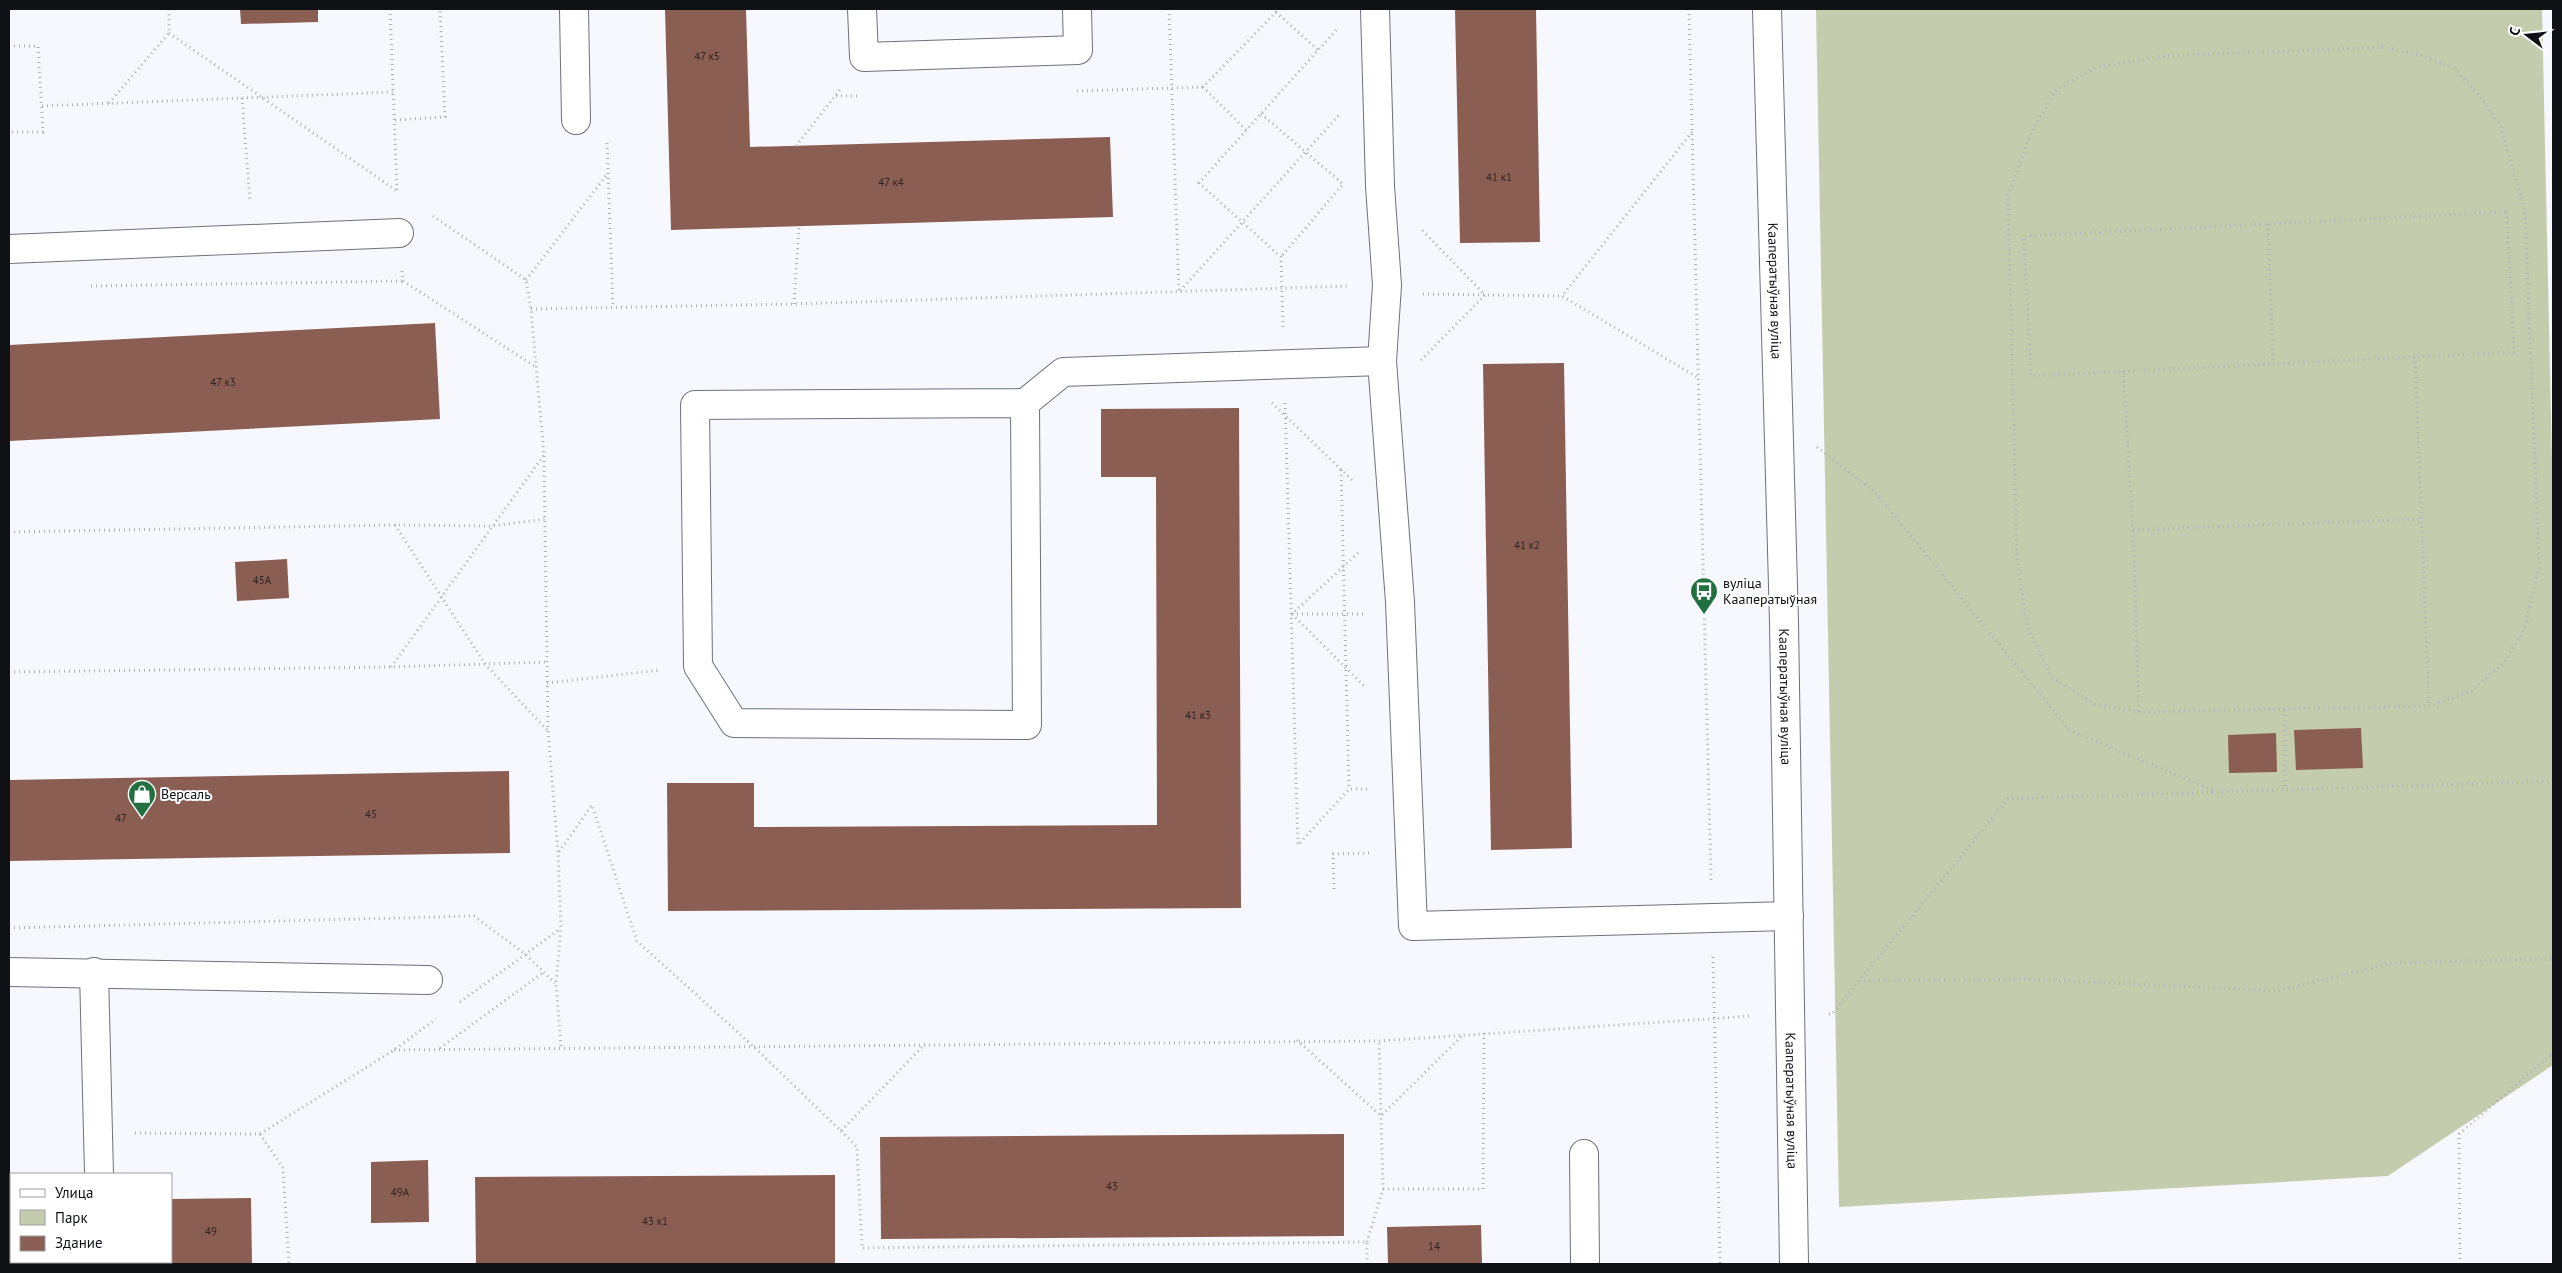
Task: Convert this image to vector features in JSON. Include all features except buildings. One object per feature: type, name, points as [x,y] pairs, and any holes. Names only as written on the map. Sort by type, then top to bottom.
[{"type":"street","points":[[574,9],[576,120]]},
{"type":"street","points":[[862,9],[864,56],[1078,50],[1077,9]]},
{"type":"street","points":[[1376,9],[1380,186],[1387,285],[1382,361],[1400,614],[1413,926],[1789,916]]},
{"type":"street","name":"Кааператыўная вуліца","points":[[1767,9],[1784,622],[1794,1264]]},
{"type":"street","points":[[9,249],[399,233]]},
{"type":"street","points":[[1025,403],[1026,725],[734,723],[698,666],[695,405],[1025,403],[1063,372],[1382,361]]},
{"type":"street","points":[[9,972],[94,972],[428,980]]},
{"type":"street","points":[[94,972],[100,1133],[99,1173]]},
{"type":"street","points":[[1584,1154],[1585,1264]]},
{"type":"path","points":[[109,103],[169,32],[169,9]]},
{"type":"path","points":[[390,9],[399,233],[403,281]]},
{"type":"path","points":[[394,120],[445,117],[440,9]]},
{"type":"path","points":[[1169,9],[1179,292]]},
{"type":"path","points":[[1689,9],[1720,1264]]},
{"type":"path","points":[[1246,130],[1203,87],[1278,10],[1318,50]]},
{"type":"path","points":[[1281,257],[1199,184],[1342,22]]},
{"type":"path","points":[[169,32],[405,196]]},
{"type":"path","points":[[9,46],[38,46],[43,132],[9,132]]},
{"type":"path","points":[[2382,47],[2421,55],[2454,69],[2478,94],[2500,125],[2524,210],[2539,567],[2524,630],[2505,662],[2472,691],[2429,706],[2139,712],[2095,704],[2052,678],[2027,626],[2017,558],[2008,195],[2032,131],[2057,89],[2097,67],[2164,56],[2382,47]]},
{"type":"path","points":[[796,146],[836,96],[864,56]]},
{"type":"path","points":[[1179,292],[1378,72]]},
{"type":"path","points":[[42,106],[393,92]]},
{"type":"path","points":[[242,98],[253,239]]},
{"type":"path","points":[[1261,114],[1343,184],[1281,257],[1298,845],[1349,789],[1341,469]]},
{"type":"path","points":[[1562,296],[1693,131]]},
{"type":"path","points":[[607,134],[613,307]]},
{"type":"path","points":[[526,280],[608,173]]},
{"type":"path","points":[[1380,186],[1485,295]]},
{"type":"path","points":[[2507,212],[2514,352],[2031,376],[2024,236],[2268,224],[2507,212]]},
{"type":"path","points":[[429,213],[526,280],[531,309],[544,455],[548,731],[558,852],[561,929],[556,983],[561,1046]]},
{"type":"path","points":[[2268,224],[2273,364]]},
{"type":"path","points":[[794,304],[799,226]]},
{"type":"path","points":[[88,286],[403,281],[536,367]]},
{"type":"path","points":[[531,309],[794,304],[1387,285],[1407,293],[1562,296],[1697,377]]},
{"type":"path","points":[[1418,364],[1485,295]]},
{"type":"path","points":[[2415,357],[2429,706]]},
{"type":"path","points":[[1234,366],[1394,520],[1292,614]]},
{"type":"path","points":[[2123,371],[2133,530],[2139,712]]},
{"type":"path","points":[[1778,418],[1876,492],[2068,730],[2218,792]]},
{"type":"path","points":[[391,668],[544,455]]},
{"type":"path","points":[[9,532],[394,525],[492,526],[545,519]]},
{"type":"path","points":[[2133,530],[2421,519]]},
{"type":"path","points":[[394,525],[443,596],[486,664],[548,731]]},
{"type":"path","points":[[1292,614],[1400,614]]},
{"type":"path","points":[[1292,614],[1405,726]]},
{"type":"path","points":[[9,672],[391,668],[547,662]]},
{"type":"path","points":[[547,683],[698,666]]},
{"type":"path","points":[[2285,710],[2285,789]]},
{"type":"path","points":[[1832,1014],[2008,798],[2553,781]]},
{"type":"path","points":[[1349,789],[1407,789]]},
{"type":"path","points":[[558,852],[592,805],[637,941],[753,1046],[857,1147],[862,1248],[1367,1242]]},
{"type":"path","points":[[1334,889],[1333,854],[1410,852]]},
{"type":"path","points":[[9,928],[474,916],[525,954],[556,983]]},
{"type":"path","points":[[456,1004],[561,929]]},
{"type":"path","points":[[1859,981],[2029,979],[2278,992],[2392,963],[2553,960]]},
{"type":"path","points":[[439,1049],[544,972]]},
{"type":"path","points":[[100,1133],[260,1134],[394,1050],[440,1016]]},
{"type":"path","points":[[394,1050],[561,1046],[1379,1040],[1715,1017]]},
{"type":"path","points":[[1383,1189],[1483,1189],[1484,1033]]},
{"type":"path","points":[[1381,1116],[1463,1035]]},
{"type":"path","points":[[1297,1040],[1381,1116]]},
{"type":"path","points":[[1367,1264],[1367,1242],[1383,1189],[1379,1040]]},
{"type":"path","points":[[841,1131],[925,1044]]},
{"type":"path","points":[[2456,1264],[2460,1262],[2459,1134],[2553,1054]]},
{"type":"path","points":[[260,1134],[282,1168],[289,1264]]},
{"type":"green space","points":[[1816,9],[2542,9],[2553,506],[2553,1065],[2388,1176],[1839,1207]]},
{"type":"place","name":"вуліца Кааператыўная","points":[[1704,615]]},
{"type":"place","name":"Версаль","points":[[142,818]]}]
